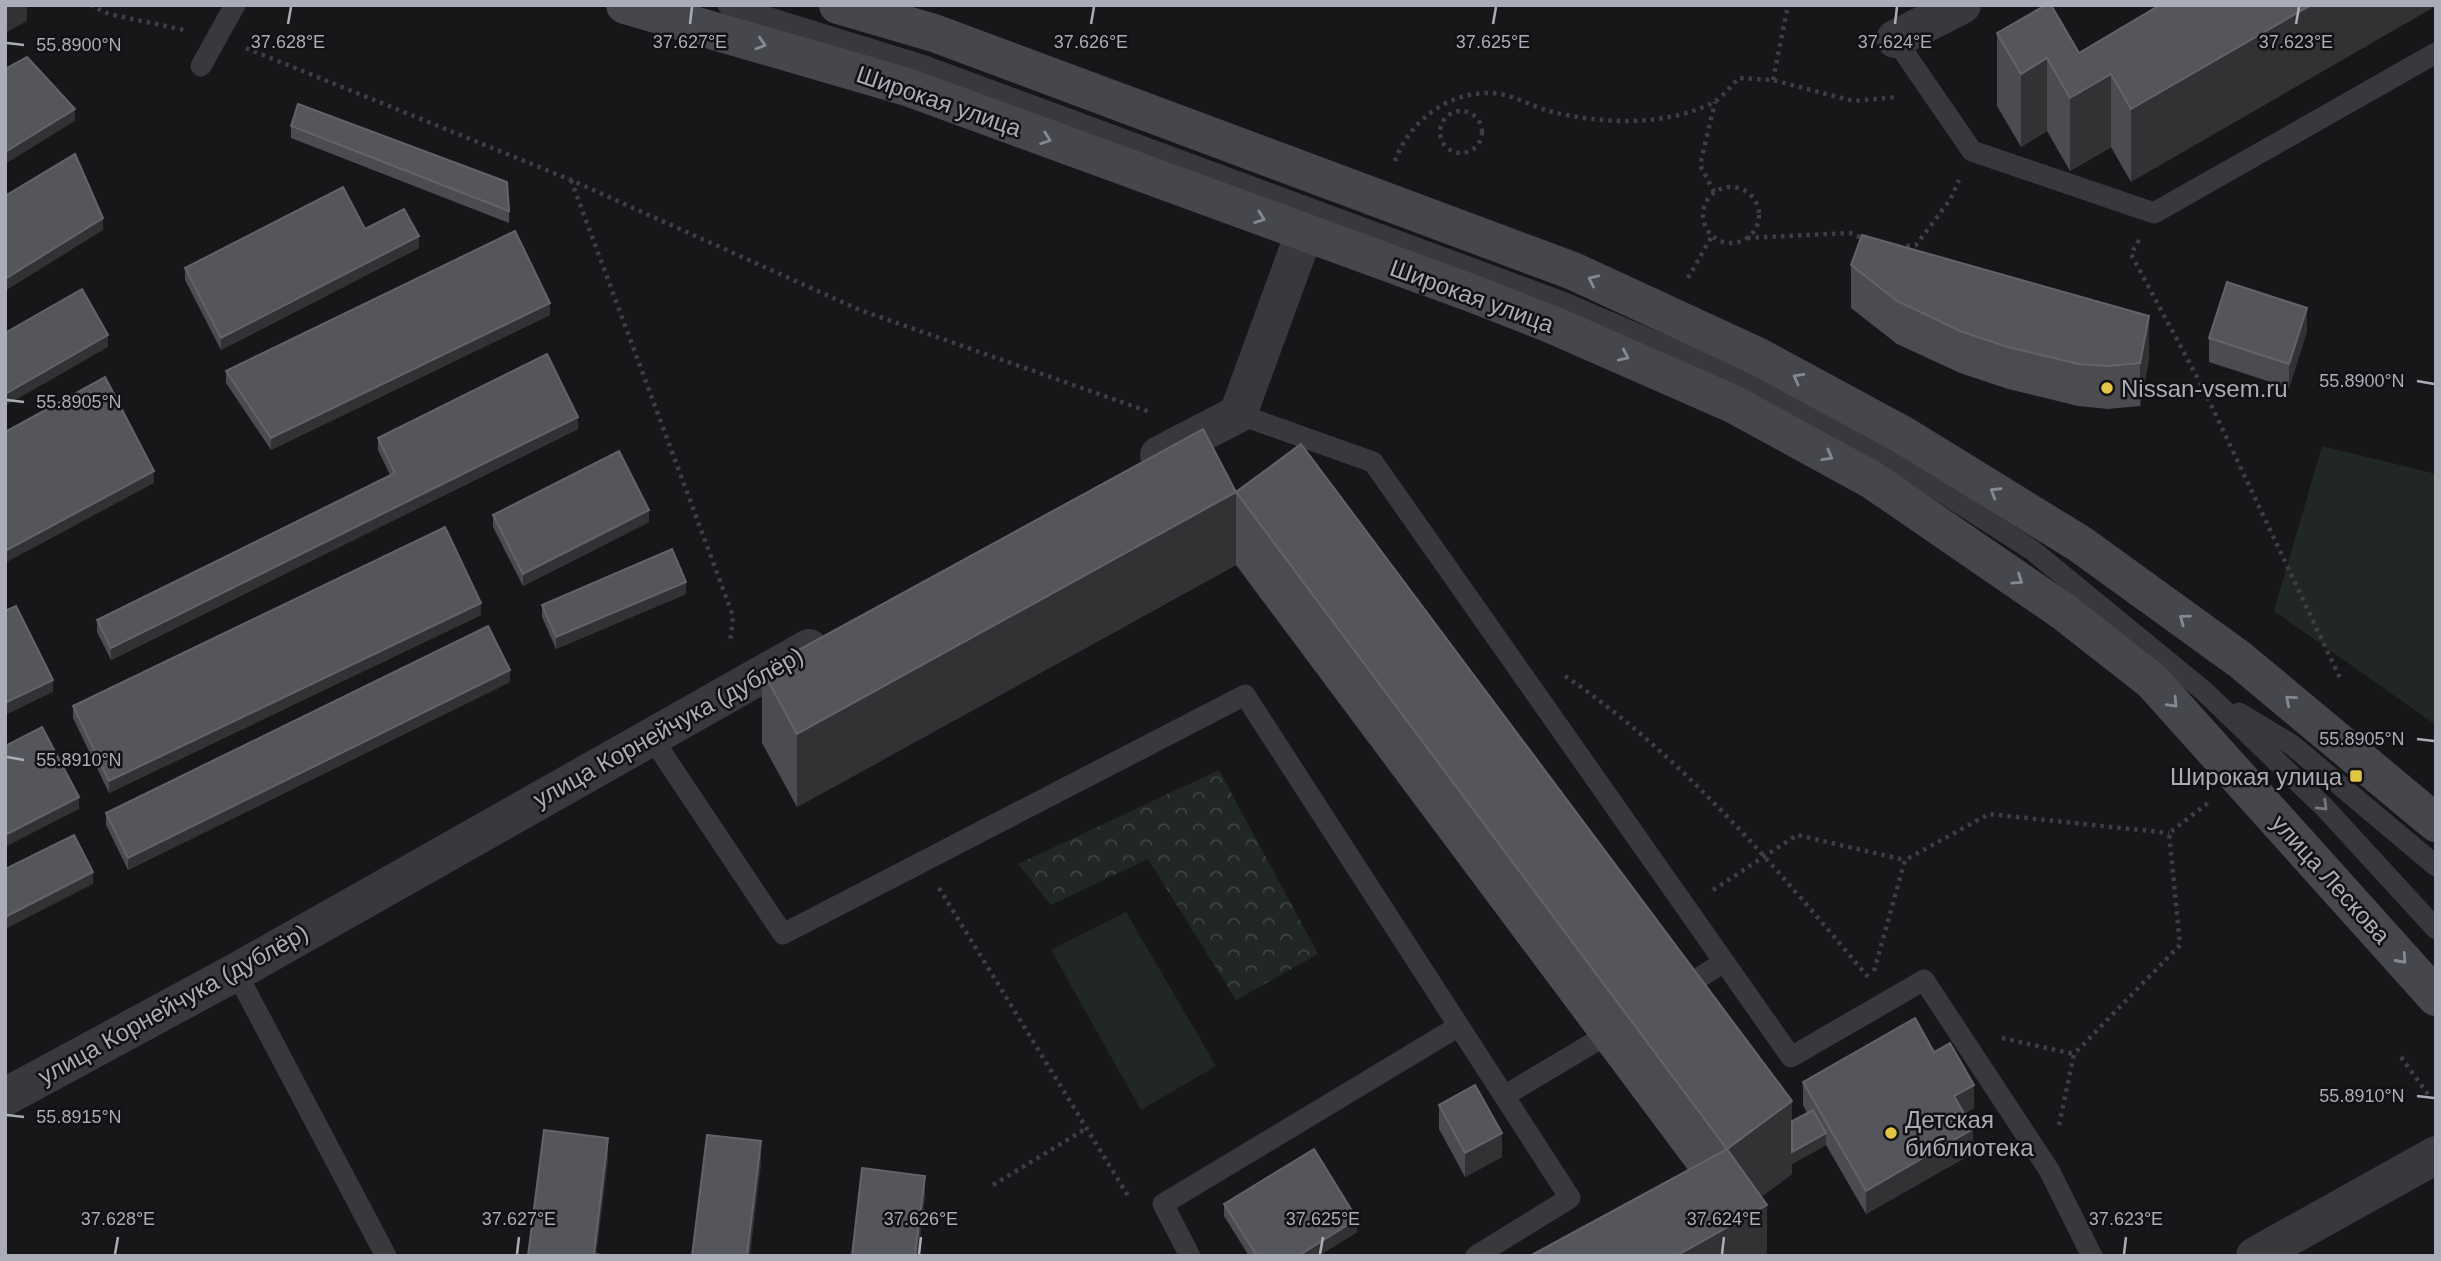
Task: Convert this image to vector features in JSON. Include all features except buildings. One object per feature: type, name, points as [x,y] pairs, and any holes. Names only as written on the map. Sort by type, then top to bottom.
[{"type":"main road","name":"Широкая улица","points":[[625,5],[907,88],[1553,325],[1733,404],[1872,480],[2064,612],[2152,681],[2226,761]]},
{"type":"main road","points":[[838,5],[934,33],[1573,271],[1758,356],[1902,435],[2080,544],[2239,659],[2436,823]]},
{"type":"main road","name":"улица Лескова","points":[[2226,761],[2436,997]]},
{"type":"street","points":[[1895,39],[1962,5]]},
{"type":"street","points":[[1130,471],[1238,414],[1298,250],[1308,235]]},
{"type":"street","name":"улица Корнейчука (дублёр)","points":[[5,1097],[236,972],[650,735],[835,633]]},
{"type":"street","points":[[2264,1254],[2436,1155]]},
{"type":"lane","points":[[201,65],[235,5]]},
{"type":"lane","name":"Широкая улица","points":[[728,5],[925,66],[1315,208],[1560,301],[1747,381],[1889,458],[2032,550],[2204,691],[2326,809],[2436,929]]},
{"type":"lane","points":[[1895,39],[1972,151],[2154,214],[2436,53]]},
{"type":"lane","points":[[1238,414],[1373,462],[1791,1057],[1924,980],[2049,1170],[2092,1256]]},
{"type":"lane","name":"Широкая улица","points":[[2204,691],[2292,745],[2436,866]]},
{"type":"lane","points":[[650,735],[783,934],[1245,695],[1570,1198],[1476,1256]]},
{"type":"lane","points":[[1691,982],[1724,962]]},
{"type":"lane","points":[[236,972],[386,1256]]},
{"type":"lane","points":[[1190,1256],[1163,1204],[1459,1026]]},
{"type":"lane","points":[[1504,1096],[1598,1040]]},
{"type":"path","points":[[89,5],[109,14],[218,37],[571,180],[860,310],[1203,431]]},
{"type":"path","points":[[1773,80],[1788,5]]},
{"type":"path","points":[[1392,172],[1398,152],[1417,123],[1445,102],[1490,92],[1550,111],[1587,119],[1681,116],[1715,102],[1740,78],[1773,80],[1853,101],[1932,93]]},
{"type":"path","points":[[1445,102],[1453,112]]},
{"type":"path","points":[[1714,192],[1700,165],[1715,102]]},
{"type":"path","points":[[1466,111],[1478,118],[1483,131],[1480,144],[1469,152],[1456,153],[1444,147],[1439,134],[1443,121],[1453,112],[1466,111]]},
{"type":"path","points":[[1895,247],[1916,245],[1932,227],[1950,200],[1972,151]]},
{"type":"path","points":[[571,180],[733,615],[725,694]]},
{"type":"path","points":[[1747,239],[1756,229],[1759,216],[1757,204],[1750,194],[1739,187],[1726,187],[1714,192],[1706,201],[1702,214],[1712,236],[1722,242],[1850,233],[1873,243]]},
{"type":"path","points":[[2154,214],[2131,254],[2204,390],[2340,678]]},
{"type":"path","points":[[1684,284],[1712,236]]},
{"type":"path","points":[[1562,674],[1616,710],[1765,855],[1871,980],[1905,860]]},
{"type":"path","points":[[1686,907],[1797,835],[1905,860],[1989,814],[2169,833],[2208,803]]},
{"type":"path","points":[[2049,1170],[2074,1054],[2180,945],[2169,833]]},
{"type":"path","points":[[923,863],[1136,1209]]},
{"type":"path","points":[[1956,1028],[2074,1054]]},
{"type":"path","points":[[2401,1057],[2430,1097]]},
{"type":"path","points":[[993,1185],[1087,1128]]},
{"type":"green space","points":[[2322,446],[2436,474],[2436,725],[2274,611]]},
{"type":"green space","points":[[1219,770],[1318,954],[1236,1000],[1148,859],[1051,905],[1018,864]]},
{"type":"green space","points":[[1126,912],[1216,1066],[1141,1110],[1051,950]]},
{"type":"place","name":"Nissan-vsem.ru","points":[[2107,388]]},
{"type":"place","name":"Широкая улица","points":[[2356,776]]},
{"type":"place","name":"Детская библиотека","points":[[1891,1133]]}]
